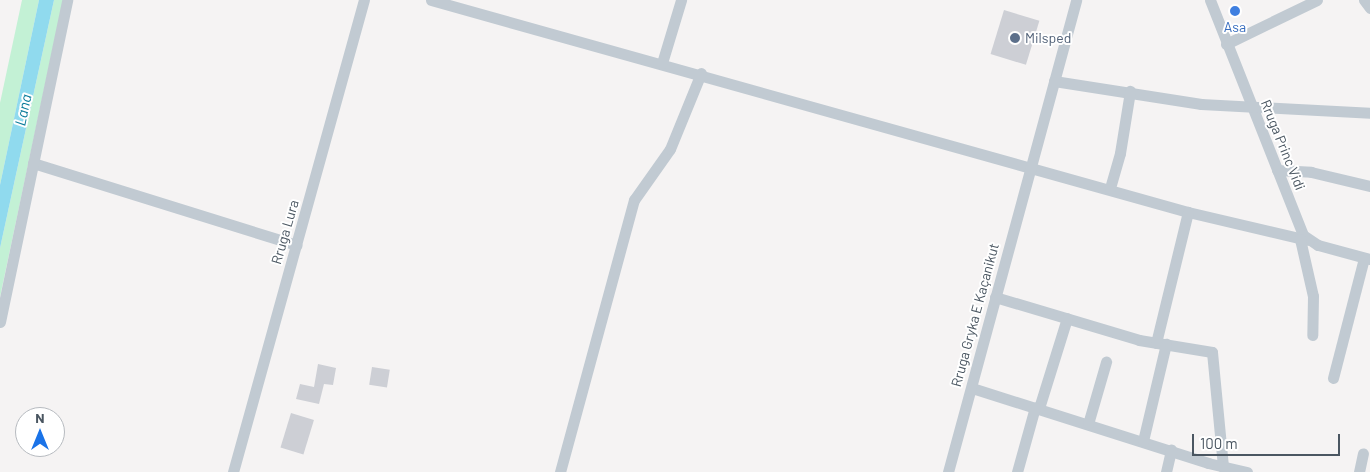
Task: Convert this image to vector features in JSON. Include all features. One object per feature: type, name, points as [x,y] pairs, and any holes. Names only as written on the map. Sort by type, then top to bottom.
[{"type":"street","points":[[0,322],[67,0]]},
{"type":"street","name":"Rruga Lura","points":[[233,472],[364,0]]},
{"type":"street","points":[[430,0],[701,73],[1110,188],[1188,212],[1304,240],[1367,258],[1333,378]]},
{"type":"street","points":[[662,63],[680,0]]},
{"type":"street","name":"Rruga Gryka E Kaçanikut","points":[[948,472],[1076,0]]},
{"type":"street","name":"Rruga Princ Vidi","points":[[1210,0],[1304,240],[1313,296],[1312,334]]},
{"type":"street","points":[[1226,44],[1318,0]]},
{"type":"street","points":[[1364,0],[1370,8]]},
{"type":"street","points":[[560,472],[634,200],[670,149],[701,73]]},
{"type":"street","points":[[1054,81],[1130,91],[1201,104],[1370,113]]},
{"type":"street","points":[[1110,188],[1120,153],[1130,91]]},
{"type":"street","points":[[33,163],[297,244]]},
{"type":"street","points":[[1277,170],[1311,172],[1370,186]]},
{"type":"street","points":[[1143,441],[1188,212]]},
{"type":"street","points":[[995,297],[1161,344],[1212,352],[1223,467]]},
{"type":"street","points":[[1017,472],[1067,318]]},
{"type":"street","points":[[1088,424],[1106,362]]},
{"type":"street","points":[[972,388],[1223,467],[1247,472]]},
{"type":"street","points":[[1166,472],[1172,450]]},
{"type":"street","points":[[1359,472],[1363,453]]},
{"type":"green space","points":[[22,0],[39,0],[0,185],[0,103]]},
{"type":"green space","points":[[54,0],[63,0],[0,297],[0,248]]},
{"type":"water","name":"Lana","points":[[39,0],[54,0],[0,248],[0,185]]},
{"type":"building","name":"Milsped","points":[[1004,10],[1039,21],[1026,65],[991,54]]},
{"type":"building","points":[[318,364],[336,368],[333,385],[324,384],[319,404],[296,399],[300,384],[314,387]]},
{"type":"building","points":[[372,367],[390,370],[387,388],[369,385]]},
{"type":"building","points":[[291,413],[314,420],[303,454],[280,447]]},
{"type":"place","name":"Asa","points":[[1235,11]]},
{"type":"place","name":"Milsped","points":[[1015,38]]}]
